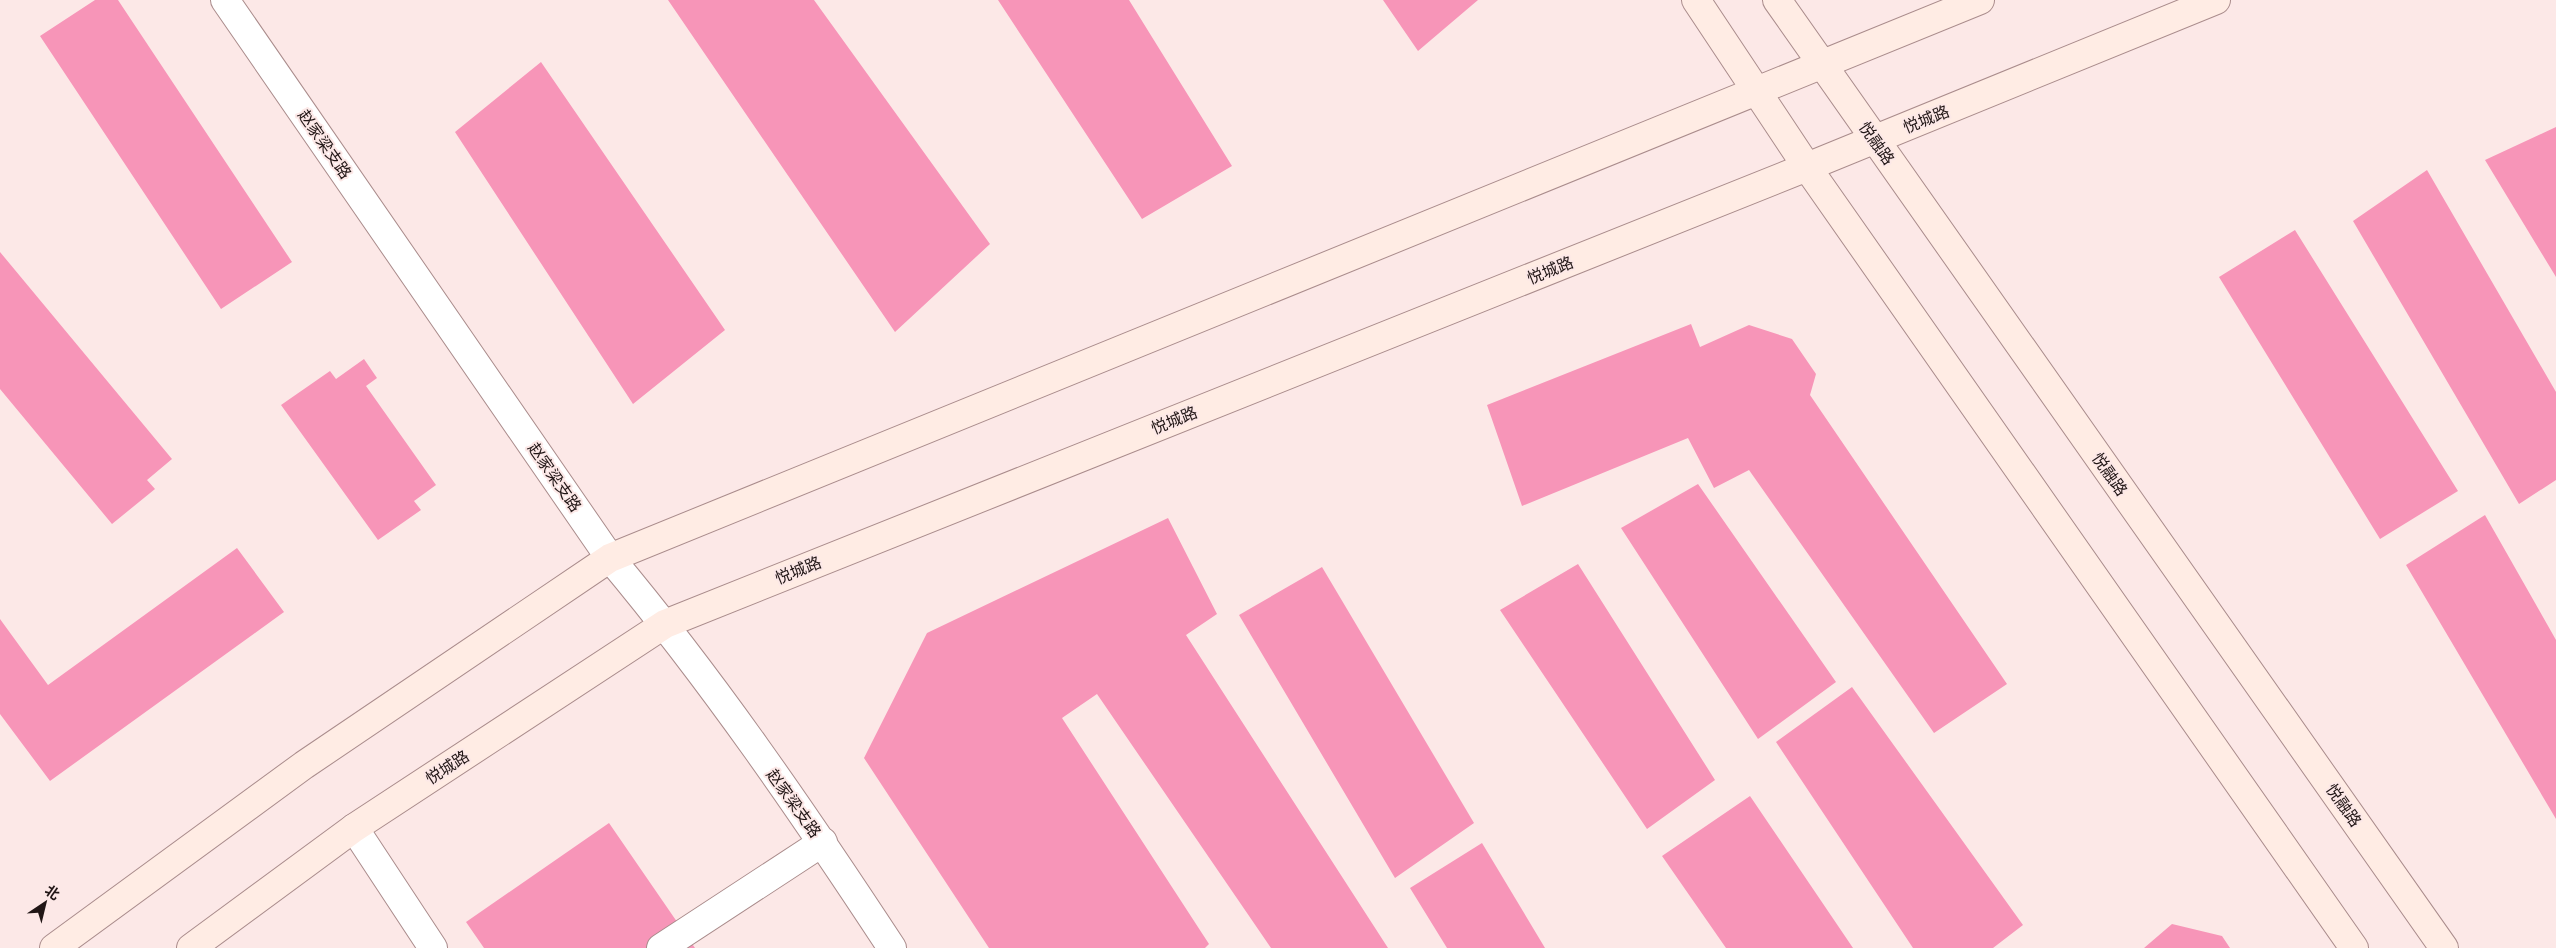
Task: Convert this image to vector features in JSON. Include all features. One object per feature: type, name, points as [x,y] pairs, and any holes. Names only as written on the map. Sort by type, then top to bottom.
[{"type":"main road","points":[[1696,0],[1757,89],[1807,167],[2354,948]]},
{"type":"main road","name":"悦融路","points":[[1777,0],[2444,948]]},
{"type":"main road","points":[[54,948],[304,765],[610,558],[1757,89],[1980,0]]},
{"type":"main road","name":"悦城路","points":[[191,948],[354,828],[665,624],[1875,140],[2216,0]]},
{"type":"street","name":"赵家梁支路","points":[[225,0],[610,558],[665,624],[823,842],[892,948]]},
{"type":"street","points":[[354,828],[432,948]]},
{"type":"street","points":[[661,948],[823,842]]},
{"type":"building","points":[[95,0],[118,0],[292,262],[221,309],[40,36]]},
{"type":"building","points":[[668,0],[814,0],[990,244],[895,332]]},
{"type":"building","points":[[998,0],[1129,0],[1232,166],[1142,219]]},
{"type":"building","points":[[1383,0],[1478,0],[1418,51]]},
{"type":"building","points":[[541,62],[725,330],[633,404],[455,132]]},
{"type":"building","points":[[2556,127],[2556,277],[2485,160]]},
{"type":"building","points":[[2427,170],[2556,392],[2556,480],[2519,504],[2353,221]]},
{"type":"building","points":[[2295,230],[2458,491],[2380,539],[2219,277]]},
{"type":"building","points":[[0,252],[172,459],[147,480],[155,489],[112,524],[0,389]]},
{"type":"building","points":[[1691,324],[1700,347],[1749,325],[1792,339],[1816,374],[1810,395],[2007,684],[1934,733],[1749,470],[1714,488],[1688,438],[1522,506],[1487,405]]},
{"type":"building","points":[[364,359],[377,378],[366,386],[436,485],[414,501],[421,510],[378,540],[281,405],[330,371],[336,379]]},
{"type":"building","points":[[1698,484],[1836,682],[1758,739],[1621,528]]},
{"type":"building","points":[[2485,515],[2556,640],[2556,819],[2406,565]]},
{"type":"building","points":[[1168,518],[1217,614],[1186,635],[1388,948],[1271,948],[1097,694],[1062,718],[1209,944],[1205,948],[989,948],[864,758],[927,633]]},
{"type":"building","points":[[237,548],[284,612],[50,781],[0,714],[0,619],[48,685]]},
{"type":"building","points":[[1578,564],[1715,780],[1647,829],[1500,610]]},
{"type":"building","points":[[1322,567],[1474,823],[1395,878],[1239,615]]},
{"type":"building","points":[[1852,687],[2023,925],[1993,948],[1913,948],[1776,742]]},
{"type":"building","points":[[1750,796],[1853,948],[1726,948],[1662,856]]},
{"type":"building","points":[[609,823],[695,948],[484,948],[466,922]]},
{"type":"building","points":[[1482,843],[1545,948],[1447,948],[1410,888]]},
{"type":"building","points":[[2172,924],[2222,936],[2230,948],[2144,948]]}]
